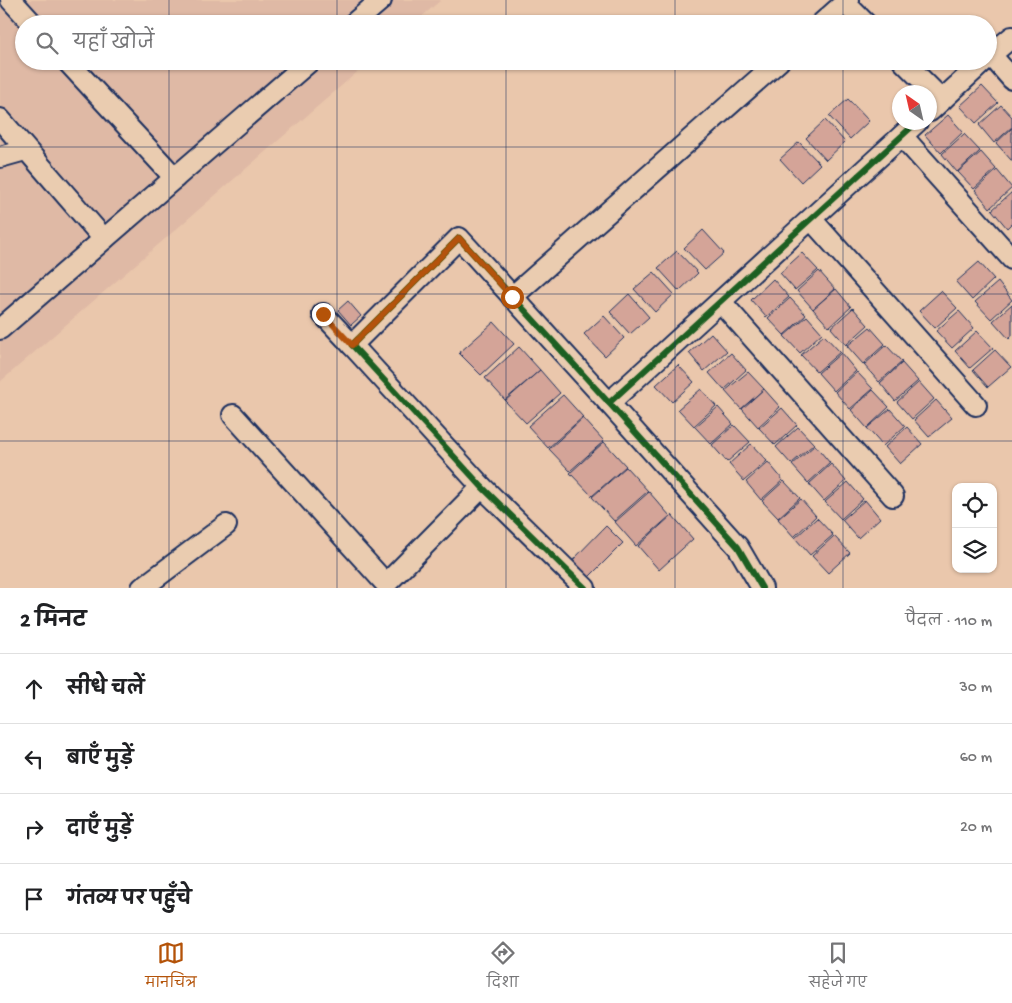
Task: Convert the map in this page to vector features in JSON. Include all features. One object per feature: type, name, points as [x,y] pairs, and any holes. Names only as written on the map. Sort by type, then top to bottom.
[{"type":"street","points":[[11,0],[25,15]]},
{"type":"street","points":[[364,15],[381,0]]},
{"type":"street","points":[[831,15],[846,1],[858,15]]},
{"type":"street","points":[[997,50],[1012,37]]},
{"type":"street","points":[[997,66],[1012,79]]},
{"type":"street","points":[[75,70],[175,178]]},
{"type":"street","points":[[0,328],[300,70]]},
{"type":"street","points":[[512,297],[769,70]]},
{"type":"street","points":[[910,70],[921,85]]},
{"type":"street","points":[[937,105],[974,70]]},
{"type":"street","points":[[0,119],[104,239]]},
{"type":"street","points":[[609,403],[909,130]]},
{"type":"street","points":[[911,130],[1012,259]]},
{"type":"street","points":[[0,157],[25,150]]},
{"type":"street","points":[[812,220],[976,405]]},
{"type":"street","points":[[352,345],[459,238],[738,547],[762,588]]},
{"type":"street","points":[[721,302],[893,496]]},
{"type":"street","points":[[323,314],[482,487],[585,588]]},
{"type":"street","points":[[233,415],[386,587],[482,487]]},
{"type":"street","points":[[142,588],[226,525]]},
{"type":"shaded area","points":[[0,0],[441,0],[424,15],[15,15],[15,70],[360,70],[0,382]]},
{"type":"building","points":[[982,86],[998,103],[976,123],[960,106]]},
{"type":"building","points":[[848,99],[869,121],[850,139],[829,116]]},
{"type":"building","points":[[1001,105],[1012,117],[1012,127],[994,143],[979,125]]},
{"type":"building","points":[[948,115],[963,132],[941,153],[925,135],[931,130],[937,130],[937,125]]},
{"type":"building","points":[[825,120],[845,142],[826,160],[806,138]]},
{"type":"building","points":[[1012,128],[1012,160],[1011,160],[996,143]]},
{"type":"building","points":[[964,134],[980,151],[957,172],[942,154]]},
{"type":"building","points":[[799,142],[820,164],[801,182],[780,159]]},
{"type":"building","points":[[981,152],[996,169],[974,189],[958,172]]},
{"type":"building","points":[[997,170],[1012,188],[990,208],[975,190]]},
{"type":"building","points":[[1012,192],[1012,223],[1007,228],[992,210]]},
{"type":"building","points":[[703,230],[724,253],[705,270],[684,248]]},
{"type":"building","points":[[677,251],[698,273],[679,291],[658,268]]},
{"type":"building","points":[[802,253],[818,270],[795,290],[780,273]]},
{"type":"building","points":[[979,262],[994,279],[972,300],[956,282]]},
{"type":"building","points":[[819,271],[835,289],[813,309],[797,291]]},
{"type":"building","points":[[654,272],[674,294],[655,312],[634,289]]},
{"type":"building","points":[[773,279],[789,297],[766,317],[751,300]]},
{"type":"building","points":[[998,282],[1012,300],[991,319],[975,302]]},
{"type":"building","points":[[836,289],[851,307],[829,327],[813,309]]},
{"type":"building","points":[[941,291],[957,308],[935,328],[919,311]]},
{"type":"building","points":[[629,294],[649,317],[630,334],[610,312]]},
{"type":"building","points":[[790,298],[806,315],[784,335],[768,318]]},
{"type":"building","points":[[348,301],[361,316],[351,325],[338,310]]},
{"type":"building","points":[[1012,304],[1012,336],[1009,339],[993,321]]},
{"type":"building","points":[[853,308],[868,325],[846,345],[831,328]]},
{"type":"building","points":[[959,311],[974,328],[952,348],[936,331]]},
{"type":"building","points":[[604,316],[624,338],[605,356],[584,334]]},
{"type":"building","points":[[807,316],[822,333],[800,353],[784,336]]},
{"type":"building","points":[[494,322],[514,344],[481,375],[459,353]]},
{"type":"building","points":[[870,327],[885,344],[863,364],[847,346]]},
{"type":"building","points":[[977,331],[993,348],[970,368],[955,351]]},
{"type":"building","points":[[711,333],[727,351],[704,371],[689,353]]},
{"type":"building","points":[[824,335],[840,352],[817,372],[801,355]]},
{"type":"building","points":[[886,345],[902,362],[879,382],[864,365]]},
{"type":"building","points":[[519,347],[540,370],[505,400],[485,378]]},
{"type":"building","points":[[995,350],[1011,367],[988,387],[973,370]]},
{"type":"building","points":[[731,353],[746,370],[724,390],[709,373]]},
{"type":"building","points":[[841,353],[856,371],[834,391],[818,373]]},
{"type":"building","points":[[902,363],[918,381],[895,401],[880,383]]},
{"type":"building","points":[[678,365],[694,382],[672,402],[656,385]]},
{"type":"building","points":[[540,370],[560,393],[526,423],[505,401]]},
{"type":"building","points":[[748,372],[764,389],[741,409],[725,391]]},
{"type":"building","points":[[857,372],[873,389],[850,409],[835,392]]},
{"type":"building","points":[[919,382],[934,399],[912,419],[897,402]]},
{"type":"building","points":[[701,389],[716,406],[694,426],[678,409]]},
{"type":"building","points":[[764,389],[780,407],[758,427],[742,409]]},
{"type":"building","points":[[873,390],[889,407],[867,428],[851,410]]},
{"type":"building","points":[[563,395],[583,417],[548,448],[528,426]]},
{"type":"building","points":[[936,400],[952,418],[929,437],[914,420]]},
{"type":"building","points":[[718,407],[733,424],[711,444],[695,427]]},
{"type":"building","points":[[782,408],[797,425],[775,445],[759,428]]},
{"type":"building","points":[[890,409],[905,426],[883,446],[867,428]]},
{"type":"building","points":[[583,418],[604,441],[570,471],[549,449]]},
{"type":"building","points":[[734,425],[750,442],[727,462],[712,445]]},
{"type":"building","points":[[798,427],[814,444],[791,464],[776,447]]},
{"type":"building","points":[[907,427],[922,444],[900,464],[885,447]]},
{"type":"building","points":[[604,442],[626,466],[592,496],[570,473]]},
{"type":"building","points":[[751,444],[767,461],[744,481],[729,464]]},
{"type":"building","points":[[815,445],[830,463],[808,483],[792,465]]},
{"type":"building","points":[[768,462],[783,480],[761,500],[746,482]]},
{"type":"building","points":[[831,464],[846,481],[824,501],[809,484]]},
{"type":"building","points":[[626,467],[648,491],[614,521],[592,497]]},
{"type":"building","points":[[784,481],[800,498],[778,518],[762,501]]},
{"type":"building","points":[[848,482],[863,499],[841,519],[825,502]]},
{"type":"building","points":[[649,492],[670,516],[636,546],[615,522]]},
{"type":"building","points":[[801,499],[816,516],[794,537],[778,519]]},
{"type":"building","points":[[865,500],[880,518],[858,538],[842,520]]},
{"type":"building","points":[[672,515],[693,539],[659,570],[638,546]]},
{"type":"building","points":[[817,518],[833,535],[810,555],[795,538]]},
{"type":"building","points":[[606,526],[623,543],[586,580],[569,564]]},
{"type":"building","points":[[834,536],[850,553],[828,573],[812,556]]},
{"type":"cycle path","points":[[762,588],[738,547],[609,403],[908,130]]},
{"type":"cycle path","points":[[585,588],[482,487],[352,345],[459,238],[609,403]]},
{"type":"route","points":[[323,314],[352,345],[459,238],[512,297]]}]
